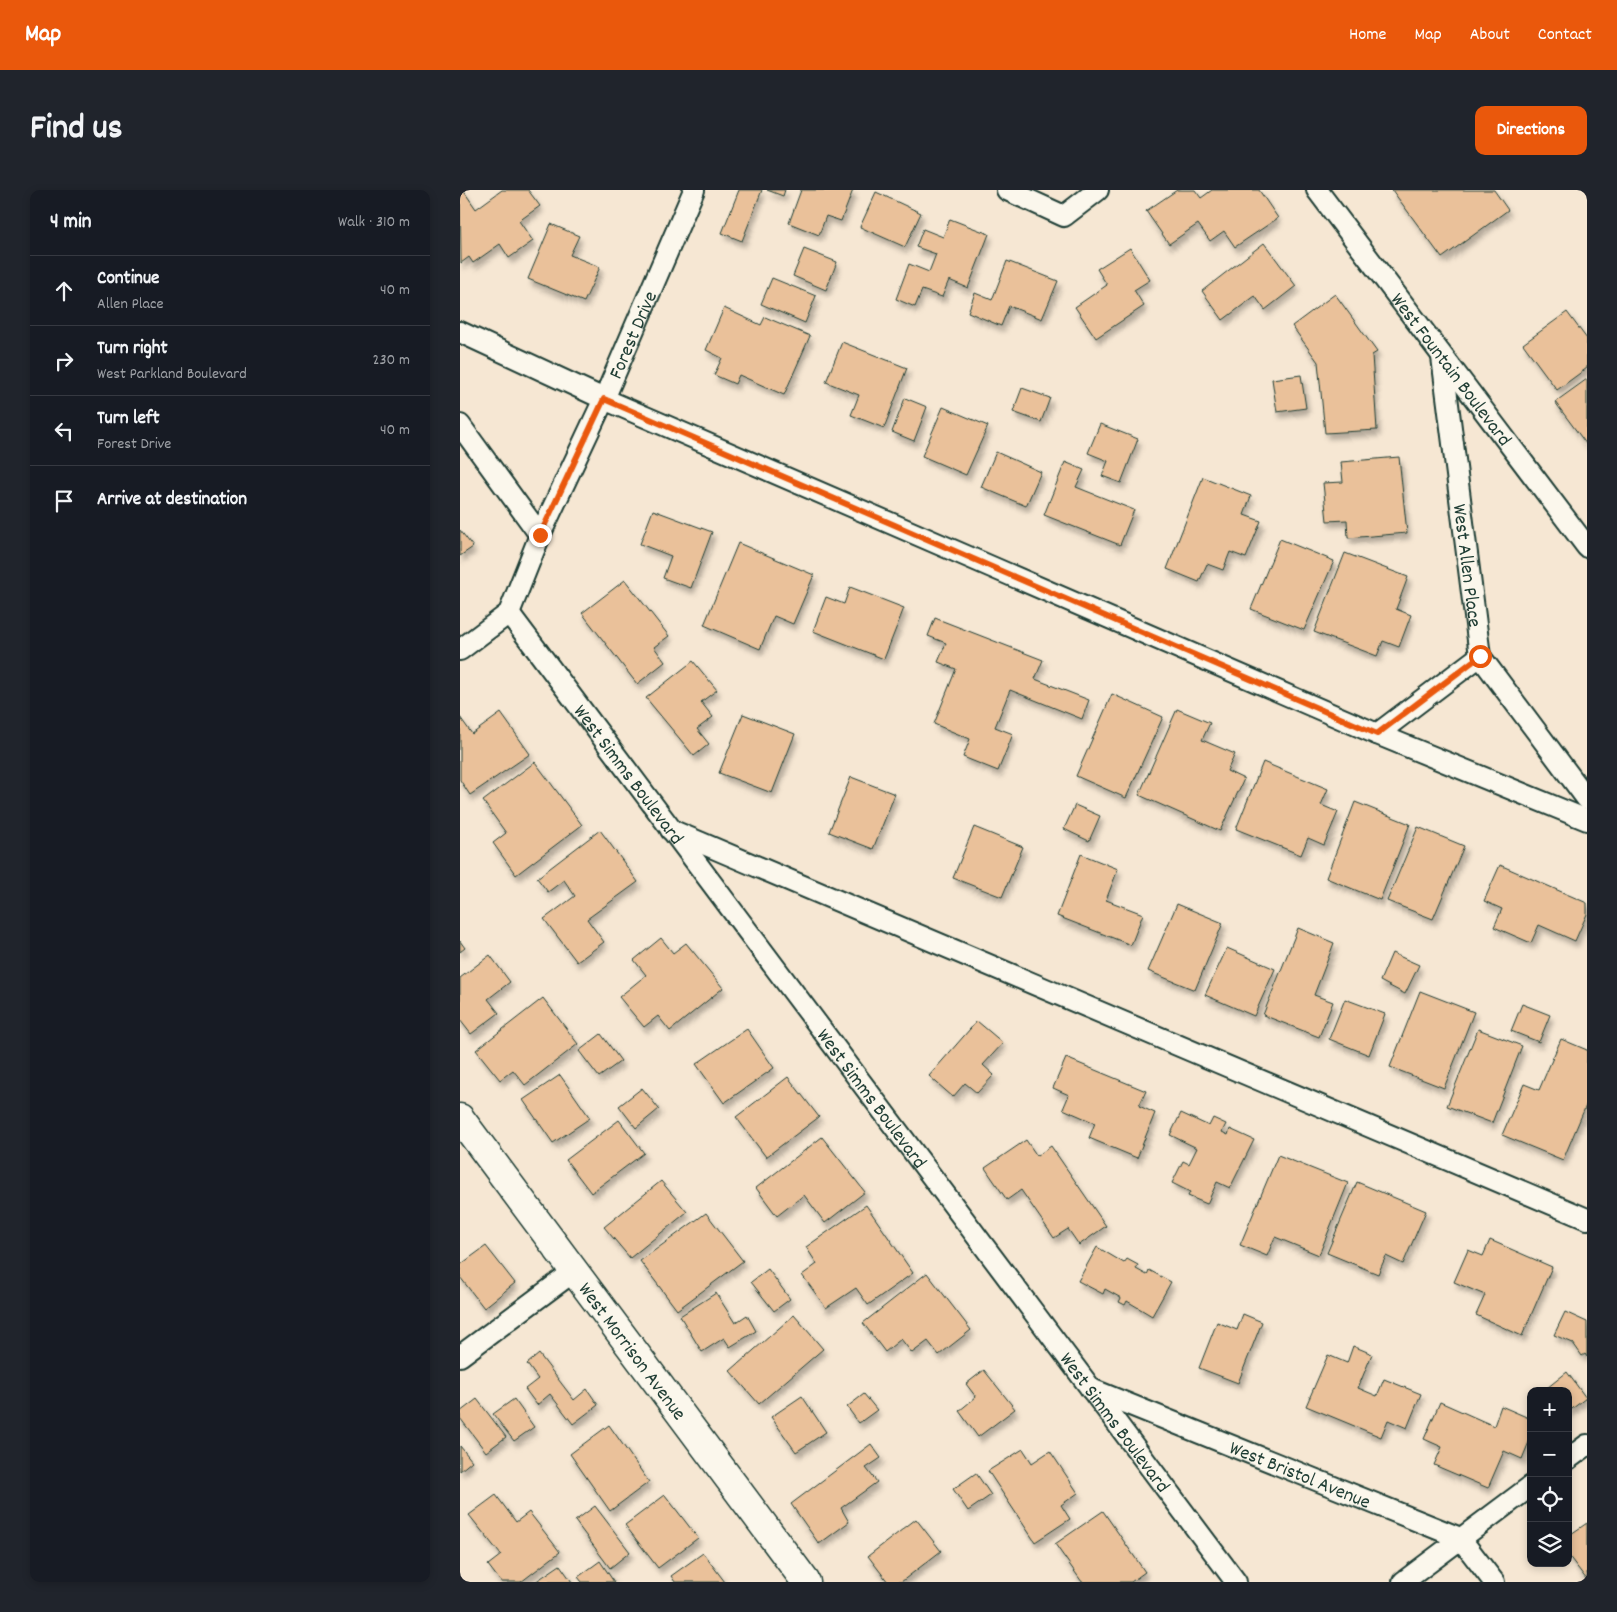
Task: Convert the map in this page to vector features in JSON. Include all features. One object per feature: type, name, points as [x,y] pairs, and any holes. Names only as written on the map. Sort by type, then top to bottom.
[{"type":"street","name":"Forest Drive","points":[[509,613],[540,535],[604,399],[694,190]]},
{"type":"street","points":[[1008,190],[1064,216],[1098,190]]},
{"type":"street","name":"West Fountain Boulevard","points":[[1317,190],[1587,547]]},
{"type":"street","points":[[460,332],[604,399],[1377,734],[1587,820]]},
{"type":"street","name":"West Allen Place","points":[[1442,357],[1480,656],[1587,799]]},
{"type":"street","points":[[460,425],[540,535]]},
{"type":"street","points":[[460,650],[509,613]]},
{"type":"street","name":"West Simms Boulevard","points":[[509,613],[1236,1582]]},
{"type":"street","points":[[1377,734],[1480,656]]},
{"type":"street","points":[[670,829],[1587,1219]]},
{"type":"street","name":"West Morrison Avenue","points":[[460,1118],[806,1582]]},
{"type":"street","points":[[460,1356],[573,1272]]},
{"type":"street","name":"West Bristol Avenue","points":[[1091,1389],[1460,1538]]},
{"type":"street","points":[[1572,1456],[1587,1445]]},
{"type":"street","points":[[1403,1582],[1527,1489]]},
{"type":"street","points":[[1460,1538],[1494,1582]]},
{"type":"building","points":[[460,190],[463,190],[476,209],[502,190],[528,190],[540,206],[519,221],[533,241],[509,258],[500,244],[473,263],[469,257],[461,263]]},
{"type":"building","points":[[739,190],[762,190],[742,241],[722,233]]},
{"type":"building","points":[[767,190],[785,190],[783,196]]},
{"type":"building","points":[[801,190],[853,190],[841,221],[826,216],[819,235],[789,223]]},
{"type":"building","points":[[1177,190],[1195,190],[1201,198],[1212,190],[1259,190],[1278,218],[1235,247],[1224,231],[1210,241],[1198,224],[1169,244],[1146,211]]},
{"type":"building","points":[[1392,190],[1494,190],[1508,210],[1442,258]]},
{"type":"building","points":[[876,192],[921,213],[905,247],[860,227]]},
{"type":"building","points":[[950,219],[989,234],[968,288],[949,280],[942,297],[922,290],[915,307],[896,299],[909,264],[929,272],[936,254],[916,247],[923,229],[943,237]]},
{"type":"building","points":[[551,224],[579,236],[570,255],[600,267],[584,302],[528,279]]},
{"type":"building","points":[[1264,243],[1296,286],[1265,310],[1255,296],[1223,320],[1202,291]]},
{"type":"building","points":[[1130,248],[1150,280],[1134,290],[1144,306],[1096,338],[1075,307],[1107,285],[1097,269]]},
{"type":"building","points":[[804,249],[837,262],[826,290],[793,276]]},
{"type":"building","points":[[1007,261],[1058,281],[1042,319],[1009,306],[1001,326],[968,312],[975,293],[992,300]]},
{"type":"building","points":[[772,278],[816,296],[805,323],[761,304]]},
{"type":"building","points":[[1335,294],[1377,352],[1372,355],[1377,430],[1325,433],[1318,362],[1292,326]]},
{"type":"building","points":[[724,308],[761,325],[765,317],[810,336],[784,395],[739,375],[735,384],[714,375],[722,358],[706,350]]},
{"type":"building","points":[[1567,312],[1587,339],[1587,368],[1557,390],[1523,344]]},
{"type":"building","points":[[842,342],[907,368],[884,428],[851,415],[859,395],[826,382]]},
{"type":"building","points":[[1301,375],[1306,408],[1277,412],[1272,379]]},
{"type":"building","points":[[1587,379],[1587,445],[1555,402]]},
{"type":"building","points":[[1022,388],[1050,398],[1041,422],[1013,412]]},
{"type":"building","points":[[905,398],[927,407],[914,441],[892,432]]},
{"type":"building","points":[[943,407],[988,426],[966,475],[922,456]]},
{"type":"building","points":[[1100,424],[1138,439],[1121,483],[1102,476],[1108,461],[1088,453]]},
{"type":"building","points":[[996,452],[1041,472],[1026,506],[981,487]]},
{"type":"building","points":[[1399,457],[1407,533],[1348,538],[1347,520],[1327,521],[1323,483],[1343,482],[1341,462]]},
{"type":"building","points":[[1065,462],[1084,470],[1076,487],[1134,510],[1120,545],[1044,515]]},
{"type":"building","points":[[1203,477],[1251,496],[1244,515],[1261,521],[1246,558],[1230,552],[1223,570],[1207,564],[1199,582],[1167,569]]},
{"type":"building","points":[[653,510],[712,532],[691,588],[663,578],[671,556],[640,544]]},
{"type":"building","points":[[460,530],[473,547],[460,556]]},
{"type":"building","points":[[1280,539],[1334,561],[1304,630],[1251,609]]},
{"type":"building","points":[[738,543],[814,575],[793,624],[774,616],[760,649],[704,625]]},
{"type":"building","points":[[1345,553],[1408,577],[1396,609],[1411,615],[1399,647],[1383,641],[1377,656],[1314,632]]},
{"type":"building","points":[[625,580],[669,636],[654,647],[665,662],[637,684],[582,613]]},
{"type":"building","points":[[850,587],[904,608],[884,659],[813,631],[826,597],[844,604]]},
{"type":"building","points":[[935,618],[1043,660],[1035,679],[1089,700],[1082,719],[1010,690],[995,727],[1013,734],[998,771],[963,757],[970,739],[934,724],[956,669],[938,662],[946,643],[928,636]]},
{"type":"building","points":[[693,661],[717,690],[701,702],[713,717],[697,729],[709,744],[694,756],[646,698]]},
{"type":"building","points":[[1112,694],[1163,717],[1126,798],[1076,776]]},
{"type":"building","points":[[1177,709],[1210,723],[1202,740],[1235,754],[1227,771],[1244,779],[1220,831],[1139,795]]},
{"type":"building","points":[[501,713],[530,754],[470,795],[460,780],[460,717],[472,734]]},
{"type":"building","points":[[743,714],[795,734],[772,793],[719,773]]},
{"type":"building","points":[[535,762],[582,825],[516,875],[493,843],[506,833],[483,801]]},
{"type":"building","points":[[1263,762],[1328,789],[1321,805],[1338,812],[1324,845],[1308,838],[1301,855],[1236,829]]},
{"type":"building","points":[[851,777],[895,794],[873,849],[829,832]]},
{"type":"building","points":[[1355,802],[1410,824],[1380,900],[1326,878]]},
{"type":"building","points":[[1075,805],[1100,816],[1089,841],[1064,829]]},
{"type":"building","points":[[974,827],[1023,847],[1002,897],[953,878]]},
{"type":"building","points":[[1418,827],[1464,846],[1433,919],[1387,901]]},
{"type":"building","points":[[600,830],[638,882],[587,919],[604,942],[577,962],[544,919],[575,896],[564,880],[548,892],[537,878]]},
{"type":"building","points":[[1081,854],[1118,869],[1106,900],[1143,914],[1131,945],[1057,916]]},
{"type":"building","points":[[1500,865],[1587,903],[1587,914],[1575,941],[1539,925],[1531,943],[1494,927],[1502,909],[1484,901]]},
{"type":"building","points":[[1177,904],[1223,923],[1195,990],[1148,971]]},
{"type":"building","points":[[1298,928],[1334,943],[1314,995],[1333,1002],[1319,1037],[1263,1015]]},
{"type":"building","points":[[661,938],[673,953],[686,943],[723,988],[670,1031],[658,1016],[644,1027],[619,997],[646,975],[634,960]]},
{"type":"building","points":[[460,941],[465,948],[460,952]]},
{"type":"building","points":[[1227,948],[1275,969],[1254,1016],[1205,995]]},
{"type":"building","points":[[1392,953],[1419,965],[1405,994],[1380,981]]},
{"type":"building","points":[[490,955],[510,982],[488,999],[499,1013],[471,1034],[460,1020],[460,978]]},
{"type":"building","points":[[1420,991],[1474,1012],[1444,1088],[1390,1067]]},
{"type":"building","points":[[543,998],[578,1044],[525,1085],[513,1070],[500,1080],[476,1050]]},
{"type":"building","points":[[1345,999],[1385,1014],[1369,1055],[1329,1039]]},
{"type":"building","points":[[1522,1004],[1550,1015],[1539,1042],[1511,1031]]},
{"type":"building","points":[[977,1021],[1003,1043],[983,1065],[994,1075],[977,1093],[965,1083],[953,1097],[929,1076]]},
{"type":"building","points":[[747,1029],[774,1068],[724,1103],[696,1064]]},
{"type":"building","points":[[1478,1029],[1522,1046],[1492,1123],[1447,1106]]},
{"type":"building","points":[[601,1034],[621,1061],[599,1077],[579,1051]]},
{"type":"building","points":[[1561,1039],[1587,1050],[1587,1103],[1563,1160],[1502,1135],[1524,1084],[1539,1090]]},
{"type":"building","points":[[1066,1058],[1146,1091],[1139,1106],[1155,1113],[1137,1158],[1089,1138],[1095,1123],[1063,1109],[1069,1095],[1053,1088]]},
{"type":"building","points":[[560,1075],[590,1118],[553,1143],[523,1100]]},
{"type":"building","points":[[788,1077],[819,1117],[766,1157],[736,1117]]},
{"type":"building","points":[[642,1088],[659,1109],[636,1128],[619,1106]]},
{"type":"building","points":[[1181,1113],[1209,1126],[1213,1118],[1226,1124],[1222,1132],[1228,1135],[1230,1129],[1254,1140],[1230,1188],[1217,1182],[1207,1204],[1188,1196],[1190,1192],[1172,1183],[1183,1161],[1189,1164],[1197,1148],[1170,1135]]},
{"type":"building","points":[[619,1120],[644,1153],[591,1193],[566,1160]]},
{"type":"building","points":[[822,1137],[865,1192],[825,1223],[804,1195],[777,1216],[756,1188]]},
{"type":"building","points":[[1026,1140],[1037,1156],[1051,1146],[1106,1226],[1079,1245],[1068,1229],[1054,1238],[1021,1190],[1007,1200],[985,1168]]},
{"type":"building","points":[[1278,1155],[1348,1183],[1319,1255],[1275,1237],[1267,1256],[1240,1245]]},
{"type":"building","points":[[661,1181],[687,1212],[630,1258],[604,1227]]},
{"type":"building","points":[[1357,1182],[1426,1211],[1403,1264],[1386,1256],[1378,1274],[1327,1253]]},
{"type":"building","points":[[866,1205],[913,1273],[868,1305],[856,1288],[826,1308],[802,1275],[817,1264],[806,1247]]},
{"type":"building","points":[[706,1213],[743,1261],[677,1310],[640,1261]]},
{"type":"building","points":[[1490,1240],[1552,1267],[1522,1336],[1476,1315],[1485,1295],[1454,1282],[1468,1250],[1483,1256]]},
{"type":"building","points":[[486,1246],[515,1283],[484,1308],[460,1277],[460,1265]]},
{"type":"building","points":[[1097,1247],[1124,1263],[1127,1259],[1138,1265],[1136,1269],[1147,1275],[1149,1270],[1171,1282],[1152,1316],[1127,1301],[1125,1305],[1119,1302],[1121,1298],[1105,1289],[1103,1294],[1078,1281]]},
{"type":"building","points":[[768,1269],[790,1299],[774,1311],[751,1282]]},
{"type":"building","points":[[927,1273],[971,1330],[939,1355],[928,1341],[912,1353],[901,1339],[885,1352],[863,1323]]},
{"type":"building","points":[[716,1293],[735,1323],[747,1315],[756,1331],[730,1347],[724,1338],[702,1352],[680,1316]]},
{"type":"building","points":[[1565,1312],[1587,1322],[1587,1357],[1585,1354],[1582,1356],[1573,1343],[1554,1335]]},
{"type":"building","points":[[1243,1314],[1262,1322],[1238,1383],[1199,1368],[1217,1322],[1237,1330]]},
{"type":"building","points":[[794,1315],[823,1349],[759,1404],[730,1371]]},
{"type":"building","points":[[1353,1346],[1372,1354],[1358,1388],[1377,1396],[1384,1379],[1421,1394],[1407,1428],[1388,1420],[1381,1437],[1306,1406],[1328,1355],[1347,1363]]},
{"type":"building","points":[[539,1354],[574,1400],[587,1389],[598,1405],[573,1424],[550,1394],[537,1405],[525,1389],[538,1379],[527,1364]]},
{"type":"building","points":[[984,1370],[1015,1409],[978,1437],[959,1411],[976,1397],[966,1384]]},
{"type":"building","points":[[1567,1372],[1586,1398],[1572,1409],[1572,1387],[1548,1387]]},
{"type":"building","points":[[864,1394],[877,1410],[859,1423],[847,1407]]},
{"type":"building","points":[[802,1396],[826,1432],[796,1452],[771,1417]]},
{"type":"building","points":[[477,1399],[506,1437],[486,1452],[460,1418],[460,1412]]},
{"type":"building","points":[[514,1399],[534,1427],[514,1441],[493,1414]]},
{"type":"building","points":[[1440,1402],[1494,1426],[1501,1406],[1527,1417],[1527,1447],[1522,1459],[1504,1451],[1488,1488],[1434,1465],[1442,1447],[1424,1439]]},
{"type":"building","points":[[609,1425],[649,1482],[610,1511],[570,1454]]},
{"type":"building","points":[[871,1444],[881,1458],[866,1468],[877,1482],[841,1508],[849,1522],[819,1544],[791,1504]]},
{"type":"building","points":[[460,1446],[472,1461],[460,1471]]},
{"type":"building","points":[[1023,1449],[1032,1463],[1050,1451],[1078,1493],[1061,1505],[1070,1519],[1035,1542],[988,1471]]},
{"type":"building","points":[[976,1473],[991,1495],[968,1511],[953,1489]]},
{"type":"building","points":[[496,1495],[516,1522],[529,1512],[560,1552],[521,1582],[501,1582],[488,1565],[501,1555],[469,1515]]},
{"type":"building","points":[[665,1495],[698,1538],[658,1568],[625,1525]]},
{"type":"building","points":[[595,1506],[630,1552],[610,1568],[575,1521]]},
{"type":"building","points":[[1103,1511],[1145,1572],[1131,1582],[1082,1582],[1055,1544]]},
{"type":"building","points":[[916,1519],[941,1551],[901,1582],[888,1582],[868,1556]]},
{"type":"building","points":[[1587,1523],[1587,1580],[1572,1560],[1572,1533]]},
{"type":"building","points":[[703,1553],[725,1582],[675,1582],[671,1576]]},
{"type":"building","points":[[600,1561],[614,1582],[582,1582],[578,1577]]},
{"type":"building","points":[[560,1565],[572,1582],[535,1582]]},
{"type":"route","points":[[540,535],[604,399],[1377,734],[1480,656]]}]
